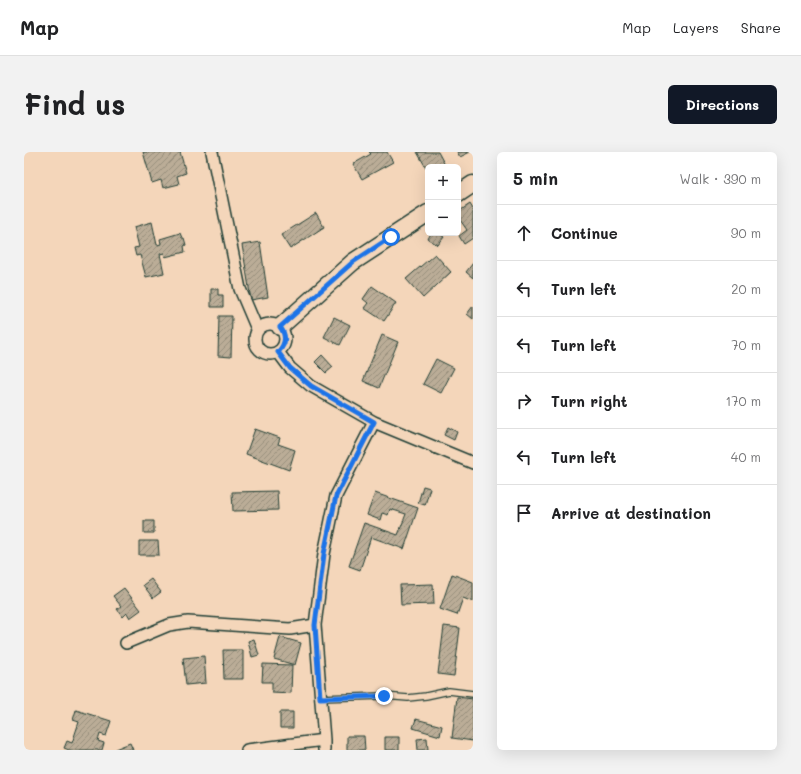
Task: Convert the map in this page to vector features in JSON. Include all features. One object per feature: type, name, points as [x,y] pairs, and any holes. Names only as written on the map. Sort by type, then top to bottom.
[{"type":"street","points":[[212,152],[240,288],[257,329]]},
{"type":"street","points":[[461,192],[473,184]]},
{"type":"street","points":[[280,327],[353,262],[425,215]]},
{"type":"street","points":[[270,323],[280,327],[285,337],[282,348],[278,352],[271,354],[264,353],[258,349],[254,343],[254,336],[257,329],[270,323]]},
{"type":"street","points":[[278,352],[290,368],[311,386],[374,422],[473,463]]},
{"type":"street","points":[[247,750],[324,745],[315,625],[324,554],[336,496],[374,422]]},
{"type":"street","points":[[126,643],[169,625],[188,622],[290,629],[315,625]]},
{"type":"lane","points":[[320,698],[384,696],[408,698],[449,691],[473,694]]},
{"type":"building","points":[[143,152],[180,152],[186,173],[177,176],[179,184],[163,188],[161,180],[152,183]]},
{"type":"building","points":[[369,152],[387,152],[393,162],[362,179],[353,164],[371,154]]},
{"type":"building","points":[[417,152],[438,152],[444,164],[425,164],[425,166]]},
{"type":"building","points":[[457,152],[470,152],[460,157]]},
{"type":"building","points":[[470,204],[473,209],[473,238],[464,244],[459,236],[467,230],[461,221],[461,210]]},
{"type":"building","points":[[316,213],[324,227],[290,249],[281,235]]},
{"type":"building","points":[[152,222],[157,245],[161,244],[160,239],[180,233],[182,238],[184,238],[186,245],[184,246],[185,252],[165,257],[164,253],[160,254],[164,273],[146,277],[140,255],[136,256],[134,248],[139,247],[134,227]]},
{"type":"building","points":[[430,236],[444,237],[438,245],[428,239]]},
{"type":"building","points":[[260,242],[268,297],[251,300],[242,245]]},
{"type":"building","points":[[435,254],[451,272],[423,298],[406,279]]},
{"type":"building","points":[[473,263],[473,278],[466,272]]},
{"type":"building","points":[[372,286],[396,303],[384,321],[364,308],[368,303],[363,299]]},
{"type":"building","points":[[211,289],[218,289],[218,295],[223,295],[223,307],[211,307]]},
{"type":"building","points":[[473,306],[473,319],[467,314]]},
{"type":"building","points":[[219,316],[232,316],[231,357],[218,356]]},
{"type":"building","points":[[334,317],[350,325],[340,345],[324,337]]},
{"type":"building","points":[[382,335],[398,342],[379,388],[363,381]]},
{"type":"building","points":[[322,355],[333,367],[326,373],[315,362]]},
{"type":"building","points":[[436,359],[454,368],[441,393],[423,384]]},
{"type":"building","points":[[448,427],[457,432],[454,440],[444,435]]},
{"type":"building","points":[[255,429],[280,438],[278,444],[295,450],[289,470],[246,454]]},
{"type":"building","points":[[423,486],[430,488],[425,505],[418,503]]},
{"type":"building","points":[[277,491],[278,510],[233,511],[232,492]]},
{"type":"building","points":[[375,493],[418,508],[404,549],[371,537],[360,570],[349,566],[364,523],[398,535],[406,514],[390,509],[388,515],[382,513],[380,520],[367,515]]},
{"type":"building","points":[[144,521],[154,521],[154,533],[144,533]]},
{"type":"building","points":[[139,541],[158,541],[159,555],[139,555]]},
{"type":"building","points":[[452,574],[473,582],[473,602],[463,598],[457,615],[440,609]]},
{"type":"building","points":[[151,579],[161,592],[153,598],[143,585]]},
{"type":"building","points":[[433,584],[434,604],[401,605],[400,585]]},
{"type":"building","points":[[124,588],[141,610],[130,618],[127,613],[123,617],[117,609],[121,606],[113,596]]},
{"type":"building","points":[[444,626],[460,628],[454,676],[438,674]]},
{"type":"building","points":[[280,637],[301,643],[295,665],[274,659]]},
{"type":"building","points":[[254,639],[259,655],[252,657],[248,641]]},
{"type":"building","points":[[223,650],[243,650],[243,679],[224,679]]},
{"type":"building","points":[[204,656],[206,683],[186,685],[183,658]]},
{"type":"building","points":[[263,664],[292,665],[291,693],[272,692],[272,682],[262,682]]},
{"type":"building","points":[[457,697],[473,699],[473,741],[452,738]]},
{"type":"building","points":[[76,710],[111,721],[106,736],[100,734],[98,741],[104,743],[102,750],[69,750],[64,748],[67,741],[72,743],[79,722],[73,720]]},
{"type":"building","points":[[280,712],[293,712],[293,728],[280,728]]},
{"type":"building","points":[[416,719],[442,726],[440,736],[413,728]]},
{"type":"building","points":[[347,736],[364,736],[365,750],[347,750]]},
{"type":"building","points":[[385,737],[399,737],[399,750],[385,750]]},
{"type":"building","points":[[427,738],[428,750],[418,750],[417,739]]},
{"type":"building","points":[[130,743],[133,750],[115,749]]},
{"type":"route","points":[[384,696],[320,698],[315,625],[324,554],[336,496],[374,422],[311,386],[290,368],[278,352],[282,348],[285,337],[280,327],[353,262],[391,237]]}]
